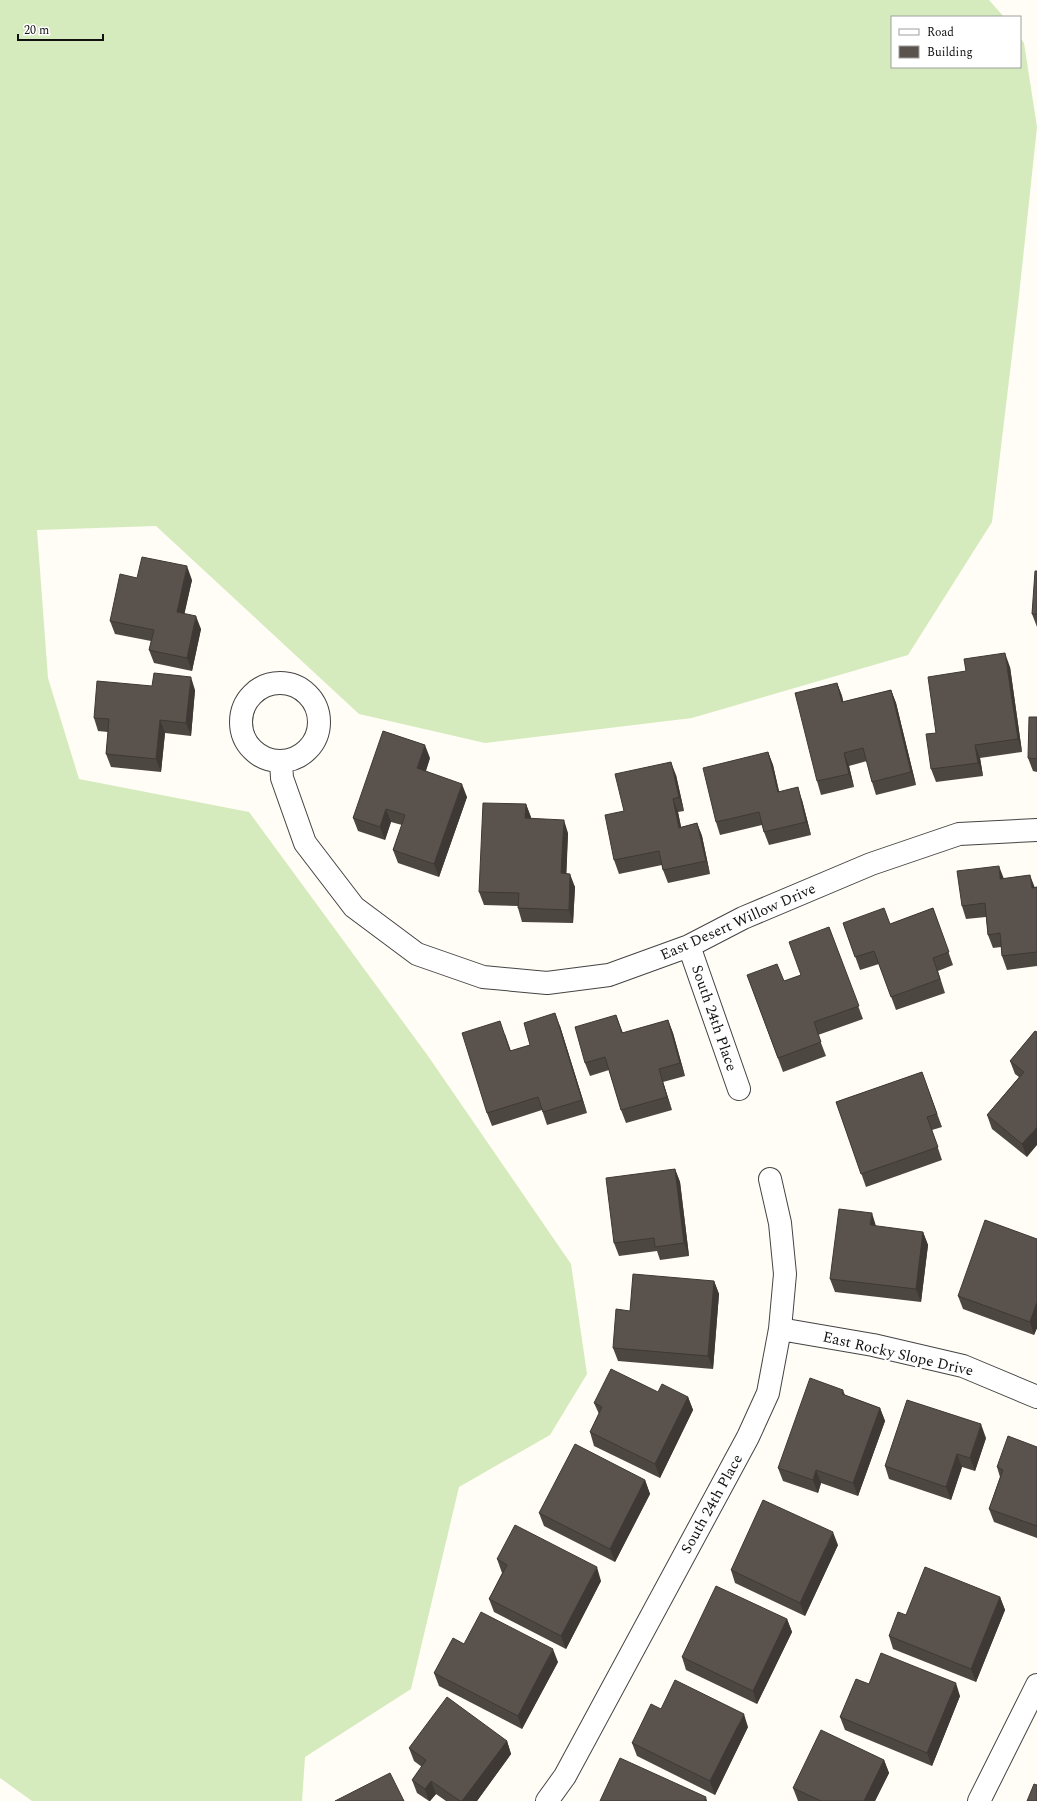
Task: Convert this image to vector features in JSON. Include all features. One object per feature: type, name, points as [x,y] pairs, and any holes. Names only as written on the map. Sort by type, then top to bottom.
[{"type":"street","name":"East Desert Willow Drive","points":[[281,761],[282,778],[305,843],[354,907],[417,954],[483,977],[547,983],[609,975],[689,946],[743,918],[871,864],[958,834],[1037,830]]},
{"type":"street","name":"South 24th Place","points":[[689,946],[739,1090]]},
{"type":"street","name":"South 24th Place","points":[[547,1801],[565,1776],[748,1437],[768,1393],[780,1329],[785,1274],[780,1223],[770,1179]]},
{"type":"street","name":"East Rocky Slope Drive","points":[[780,1329],[873,1345],[963,1366],[1037,1396]]},
{"type":"street","points":[[979,1801],[1037,1685]]},
{"type":"green space","points":[[0,0],[989,0],[1003,16],[891,16],[891,68],[1021,68],[1021,39],[1024,43],[1037,127],[1018,305],[992,522],[908,655],[692,718],[485,743],[359,714],[156,526],[37,530],[48,678],[79,779],[249,812],[428,1056],[571,1264],[587,1374],[550,1435],[459,1487],[411,1689],[305,1757],[302,1801],[32,1801],[0,1778]]},
{"type":"building","points":[[142,557],[187,566],[177,612],[196,616],[187,658],[149,650],[154,630],[110,621],[120,574],[137,578]]},
{"type":"building","points":[[1035,571],[1037,571],[1037,614],[1032,614]]},
{"type":"building","points":[[1005,653],[1018,739],[975,745],[978,763],[931,769],[926,734],[936,733],[928,677],[966,671],[964,659]]},
{"type":"building","points":[[154,673],[191,677],[186,723],[160,720],[156,759],[106,754],[109,719],[94,718],[97,681],[152,686]]},
{"type":"building","points":[[837,683],[842,702],[891,690],[911,772],[872,782],[863,748],[844,753],[849,774],[817,781],[795,693]]},
{"type":"building","points":[[1029,717],[1037,717],[1037,759],[1028,758]]},
{"type":"building","points":[[383,731],[425,745],[417,768],[462,784],[434,864],[393,850],[405,815],[386,809],[380,827],[353,818]]},
{"type":"building","points":[[768,752],[778,792],[798,787],[806,822],[764,832],[759,812],[716,822],[703,768]]},
{"type":"building","points":[[671,762],[679,797],[673,799],[679,828],[697,823],[706,861],[663,870],[659,851],[614,860],[605,815],[624,811],[615,774]]},
{"type":"building","points":[[483,803],[526,804],[525,818],[564,820],[561,873],[570,874],[569,910],[518,908],[519,893],[479,892]]},
{"type":"building","points":[[999,866],[1000,879],[1030,875],[1032,888],[1037,887],[1037,952],[1002,956],[1000,933],[988,935],[985,903],[962,906],[957,871]]},
{"type":"building","points":[[884,908],[890,924],[933,908],[949,952],[933,958],[940,979],[891,997],[874,951],[855,957],[843,923]]},
{"type":"building","points":[[829,927],[859,1006],[814,1022],[821,1042],[778,1058],[747,975],[777,964],[784,981],[801,975],[789,942]]},
{"type":"building","points":[[555,1013],[582,1100],[543,1112],[538,1097],[487,1113],[462,1033],[500,1021],[510,1051],[530,1045],[524,1023]]},
{"type":"building","points":[[616,1015],[622,1033],[668,1020],[680,1063],[659,1069],[667,1097],[621,1110],[605,1057],[585,1063],[575,1027]]},
{"type":"building","points":[[1035,1031],[1037,1032],[1037,1127],[1022,1144],[987,1115],[1024,1072],[1010,1061]]},
{"type":"building","points":[[922,1072],[937,1114],[927,1117],[938,1147],[861,1174],[836,1102]]},
{"type":"building","points":[[675,1169],[684,1243],[655,1247],[654,1238],[614,1243],[606,1178]]},
{"type":"building","points":[[839,1209],[872,1213],[870,1225],[923,1232],[916,1289],[830,1279]]},
{"type":"building","points":[[985,1220],[1037,1239],[1037,1302],[1030,1322],[958,1296]]},
{"type":"building","points":[[633,1274],[714,1281],[708,1356],[613,1348],[616,1309],[630,1311]]},
{"type":"building","points":[[611,1369],[658,1392],[662,1384],[688,1397],[655,1464],[590,1432],[602,1407],[594,1403]]},
{"type":"building","points":[[810,1378],[843,1390],[842,1394],[880,1408],[853,1483],[816,1470],[813,1480],[778,1468]]},
{"type":"building","points":[[907,1400],[981,1424],[970,1458],[957,1454],[946,1487],[885,1466]]},
{"type":"building","points":[[1008,1436],[1037,1447],[1037,1526],[989,1509],[1003,1470],[997,1467]]},
{"type":"building","points":[[575,1444],[645,1480],[610,1549],[539,1513]]},
{"type":"building","points":[[763,1500],[833,1532],[800,1603],[731,1570]]},
{"type":"building","points":[[515,1525],[597,1567],[561,1636],[489,1599],[507,1565],[497,1559]]},
{"type":"building","points":[[925,1567],[1000,1597],[971,1669],[889,1636],[898,1612],[906,1615]]},
{"type":"building","points":[[716,1586],[787,1619],[753,1691],[682,1657]]},
{"type":"building","points":[[481,1612],[553,1649],[518,1716],[434,1673],[453,1638],[464,1644]]},
{"type":"building","points":[[881,1653],[956,1683],[927,1753],[840,1717],[856,1679],[869,1684]]},
{"type":"building","points":[[675,1680],[744,1714],[710,1781],[632,1743],[651,1704],[661,1709]]},
{"type":"building","points":[[447,1697],[507,1741],[462,1801],[431,1781],[425,1789],[412,1780],[426,1760],[409,1748]]},
{"type":"building","points":[[821,1730],[884,1760],[864,1801],[821,1801],[793,1788]]},
{"type":"building","points":[[620,1758],[706,1797],[704,1801],[600,1801]]},
{"type":"building","points":[[390,1773],[404,1801],[335,1801]]},
{"type":"building","points":[[1034,1784],[1037,1785],[1037,1801],[1027,1801]]}]
